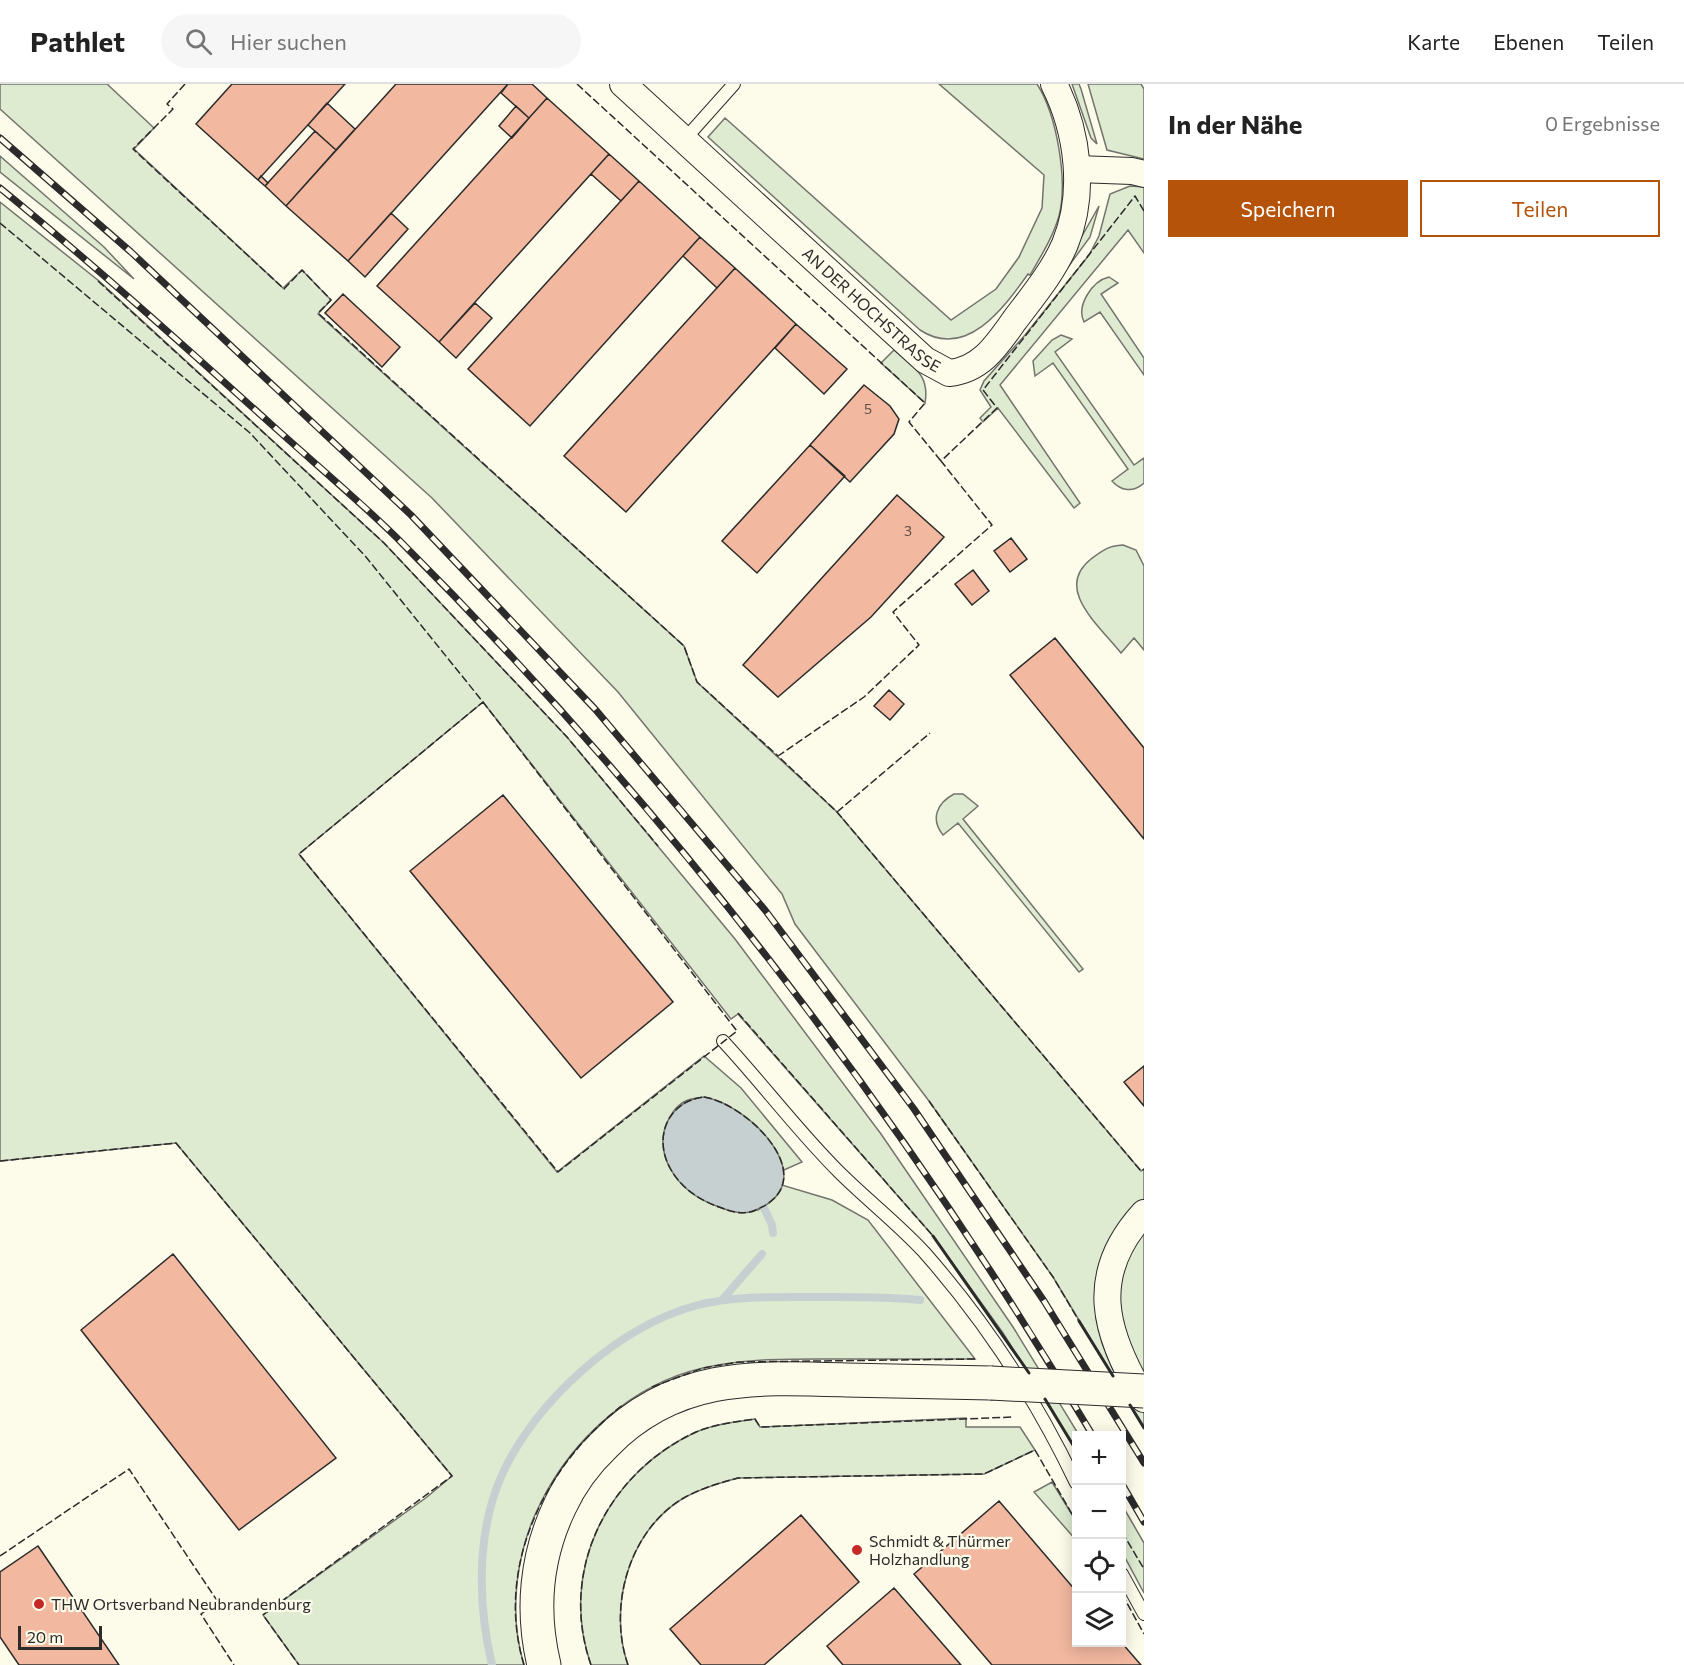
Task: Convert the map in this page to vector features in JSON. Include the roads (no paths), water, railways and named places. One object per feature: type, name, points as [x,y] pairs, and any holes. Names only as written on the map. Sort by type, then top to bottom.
[{"type":"main road","points":[[544,1665],[536,1605],[543,1550],[552,1523],[579,1473],[617,1431],[660,1401],[684,1392],[743,1379],[991,1383],[1144,1391]]},
{"type":"street","name":"AN DER HOCHSTRASSE","points":[[623,84],[926,360],[948,373],[973,367],[985,357],[1037,291],[1065,244],[1076,202],[1077,169],[1068,114],[1054,84]]},
{"type":"street","points":[[1077,169],[1103,169],[1144,174]]},
{"type":"street","points":[[1144,1213],[1126,1232],[1116,1251],[1110,1271],[1107,1307],[1116,1346],[1144,1399]]},
{"type":"lane","points":[[685,139],[734,84]]},
{"type":"lane","points":[[723,1041],[838,1171],[878,1206],[924,1252],[970,1310],[1046,1425],[1072,1474]]},
{"type":"lane","points":[[1126,1581],[1144,1614]]},
{"type":"waterway","points":[[763,1206],[772,1225],[773,1233]]},
{"type":"waterway","points":[[722,1300],[762,1254]]},
{"type":"waterway","points":[[492,1665],[484,1618],[482,1570],[483,1546],[493,1499],[501,1477],[534,1421],[582,1371],[609,1349],[638,1330],[668,1315],[711,1302],[779,1297],[877,1297],[920,1300]]},
{"type":"railway","points":[[0,138],[131,252],[411,515],[595,709],[765,910],[914,1109],[1044,1301],[1144,1463]]},
{"type":"railway","points":[[0,188],[137,305],[396,537],[495,639],[591,745],[684,853],[773,964],[858,1079],[940,1195],[1018,1314],[1090,1431]]},
{"type":"railway","points":[[1123,1485],[1144,1522]]},
{"type":"place","name":"Schmidt & Thürmer Holzhandlung","points":[[857,1550]]},
{"type":"place","name":"THW Ortsverband Neubrandenburg","points":[[39,1604]]}]
